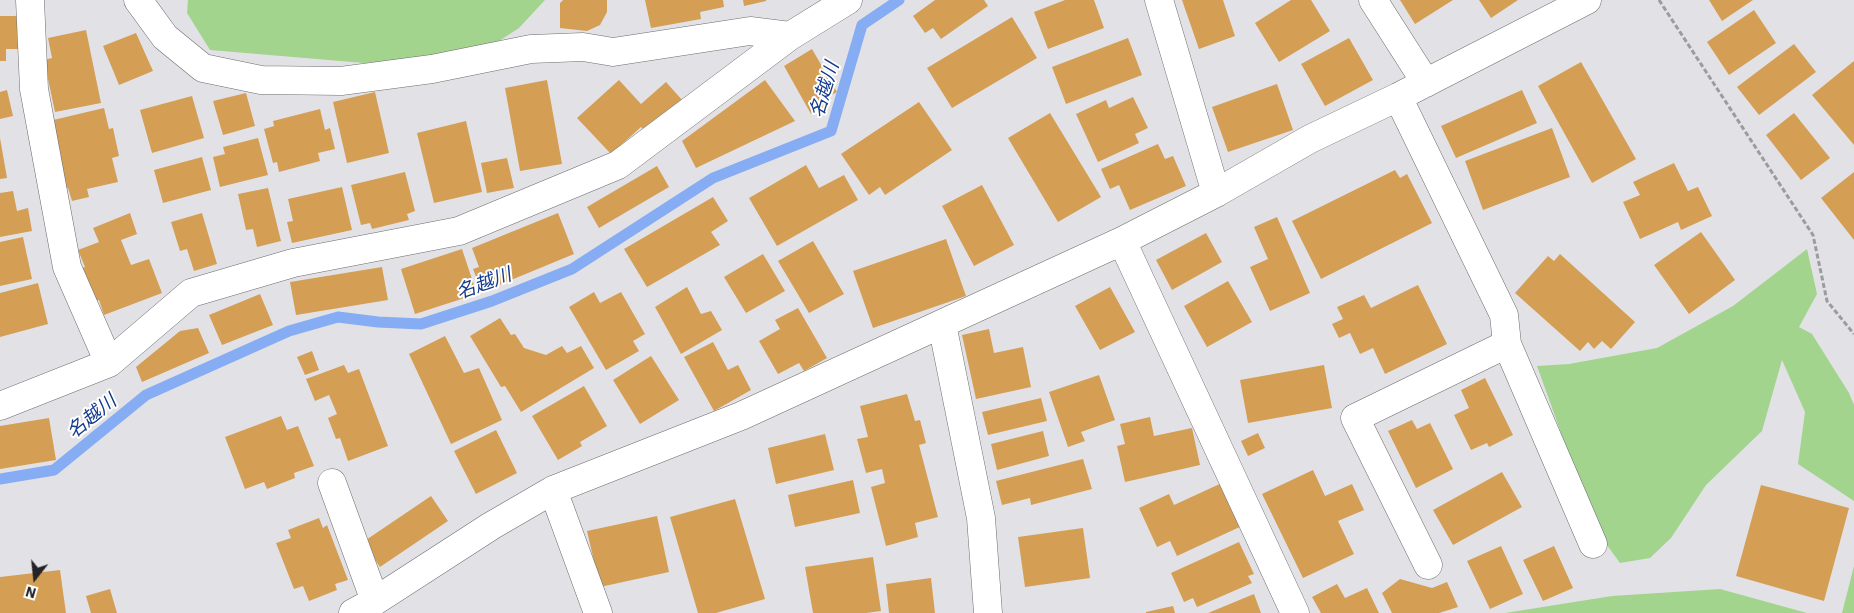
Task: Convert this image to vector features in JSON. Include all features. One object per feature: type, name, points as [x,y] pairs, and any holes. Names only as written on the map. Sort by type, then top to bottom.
[{"type":"street","points":[[30,0],[34,89],[67,267],[109,363]]},
{"type":"street","points":[[138,0],[165,37],[203,68],[262,80],[340,80],[432,69],[531,48],[583,47],[613,52],[750,31],[790,36]]},
{"type":"street","points":[[0,406],[109,363],[190,293],[293,263],[459,231],[618,165],[790,36],[848,0]]},
{"type":"street","points":[[1159,0],[1216,193]]},
{"type":"street","points":[[1373,0],[1426,82]]},
{"type":"street","points":[[332,483],[364,607],[490,526],[553,490],[741,416],[1122,241],[1216,193],[1310,139],[1398,97],[1587,0]]},
{"type":"street","points":[[1398,97],[1504,315],[1507,344],[1594,544]]},
{"type":"street","points":[[1122,241],[1295,613]]},
{"type":"street","points":[[942,324],[981,518],[988,613]]},
{"type":"street","points":[[1428,565],[1355,418],[1507,344]]},
{"type":"street","points":[[553,490],[598,613]]},
{"type":"path","points":[[1658,0],[1813,235],[1827,301],[1854,334]]},
{"type":"green space","points":[[188,0],[545,0],[519,28],[476,56],[364,63],[210,50],[187,13]]},
{"type":"green space","points":[[1807,249],[1817,294],[1799,327],[1812,334],[1849,393],[1854,405],[1854,501],[1798,464],[1805,412],[1782,360],[1762,431],[1706,485],[1671,538],[1650,558],[1620,563],[1596,530],[1537,366],[1569,364],[1657,348],[1733,306]]},
{"type":"green space","points":[[1854,566],[1854,613],[1842,613]]},
{"type":"green space","points":[[1720,589],[1807,613],[1505,613],[1612,596]]},
{"type":"building","points":[[563,0],[607,0],[607,12],[600,25],[587,31],[560,28],[560,3]]},
{"type":"building","points":[[645,0],[723,0],[724,7],[700,12],[701,19],[651,28]]},
{"type":"building","points":[[743,0],[766,0],[766,1],[744,6]]},
{"type":"building","points":[[935,0],[984,0],[988,6],[941,39],[933,28],[925,33],[913,16]]},
{"type":"building","points":[[1065,0],[1094,0],[1104,28],[1048,49],[1034,12]]},
{"type":"building","points":[[1182,0],[1223,0],[1235,36],[1199,49]]},
{"type":"building","points":[[1291,0],[1311,0],[1330,31],[1279,62],[1255,23]]},
{"type":"building","points":[[1400,0],[1453,0],[1415,24]]},
{"type":"building","points":[[1479,0],[1518,0],[1491,18]]},
{"type":"building","points":[[1709,0],[1753,0],[1722,21]]},
{"type":"building","points":[[1754,10],[1776,43],[1729,75],[1707,42]]},
{"type":"building","points":[[0,16],[17,16],[18,49],[6,49],[6,61],[0,61]]},
{"type":"building","points":[[1012,17],[1037,58],[952,108],[927,68]]},
{"type":"building","points":[[86,30],[101,103],[55,112],[44,60],[52,58],[48,38]]},
{"type":"building","points":[[136,33],[153,71],[119,85],[103,46]]},
{"type":"building","points":[[1128,38],[1142,75],[1066,104],[1052,67]]},
{"type":"building","points":[[1349,38],[1373,80],[1325,106],[1301,64]]},
{"type":"building","points":[[1794,44],[1816,72],[1759,115],[1737,87]]},
{"type":"building","points":[[812,49],[837,92],[826,98],[829,104],[811,114],[784,66]]},
{"type":"building","points":[[1854,61],[1854,145],[1812,95]]},
{"type":"building","points":[[1581,62],[1636,159],[1592,183],[1538,86]]},
{"type":"building","points":[[547,80],[562,164],[520,171],[505,88]]},
{"type":"building","points":[[619,80],[641,104],[666,82],[683,101],[647,133],[641,127],[611,154],[577,118]]},
{"type":"building","points":[[765,80],[795,121],[696,168],[682,141]]},
{"type":"building","points":[[1277,84],[1293,130],[1228,152],[1212,107]]},
{"type":"building","points":[[7,90],[13,116],[0,119],[0,92]]},
{"type":"building","points":[[1522,90],[1537,123],[1456,158],[1441,126]]},
{"type":"building","points":[[375,92],[389,153],[347,163],[333,102]]},
{"type":"building","points":[[246,93],[255,126],[223,135],[213,101]]},
{"type":"building","points":[[192,96],[204,138],[152,153],[140,110]]},
{"type":"building","points":[[1133,97],[1148,128],[1135,134],[1139,143],[1098,162],[1076,114],[1106,100],[1109,108]]},
{"type":"building","points":[[919,102],[952,150],[885,195],[880,187],[869,195],[841,154]]},
{"type":"building","points":[[104,108],[109,129],[113,128],[119,156],[112,158],[118,182],[87,189],[89,197],[72,201],[68,188],[65,189],[49,121]]},
{"type":"building","points":[[320,109],[325,130],[330,128],[335,149],[318,153],[320,161],[279,172],[277,162],[273,163],[264,129],[274,126],[273,121]]},
{"type":"building","points":[[1050,113],[1101,197],[1058,222],[1008,138]]},
{"type":"building","points":[[1794,113],[1830,158],[1801,180],[1766,135]]},
{"type":"building","points":[[466,121],[482,192],[434,203],[417,133]]},
{"type":"building","points":[[1552,128],[1570,177],[1483,210],[1465,161]]},
{"type":"building","points":[[0,138],[7,178],[0,179]]},
{"type":"building","points":[[258,138],[268,175],[220,187],[213,157],[225,154],[223,147]]},
{"type":"building","points":[[1158,144],[1165,159],[1173,156],[1186,186],[1130,210],[1119,185],[1110,189],[1101,169]]},
{"type":"building","points":[[202,157],[211,190],[163,203],[154,170]]},
{"type":"building","points":[[507,158],[514,188],[487,193],[481,163]]},
{"type":"building","points":[[1674,163],[1688,191],[1698,187],[1712,216],[1681,230],[1678,222],[1640,239],[1623,202],[1640,195],[1633,182]]},
{"type":"building","points":[[806,165],[819,188],[844,175],[858,200],[777,246],[749,198]]},
{"type":"building","points":[[657,166],[669,187],[599,228],[587,207]]},
{"type":"building","points":[[1395,170],[1400,178],[1407,174],[1432,223],[1321,279],[1292,221]]},
{"type":"building","points":[[405,172],[415,211],[407,214],[409,220],[372,229],[370,223],[361,225],[351,185]]},
{"type":"building","points":[[1854,172],[1854,240],[1821,198]]},
{"type":"building","points":[[982,185],[1014,245],[974,266],[942,206]]},
{"type":"building","points":[[342,187],[352,230],[292,243],[287,222],[293,221],[288,199]]},
{"type":"building","points":[[268,188],[281,241],[257,247],[253,229],[246,230],[238,194]]},
{"type":"building","points":[[13,191],[17,211],[28,208],[32,231],[0,237],[0,193]]},
{"type":"building","points":[[713,197],[728,221],[711,232],[720,245],[647,287],[624,249]]},
{"type":"building","points":[[130,213],[137,234],[121,240],[131,265],[149,259],[162,293],[104,315],[99,300],[92,303],[79,269],[85,267],[78,250],[99,242],[93,228]]},
{"type":"building","points":[[202,213],[217,264],[194,271],[187,249],[180,251],[171,222]]},
{"type":"building","points":[[558,213],[574,254],[482,292],[473,269],[479,267],[472,248]]},
{"type":"building","points":[[1277,217],[1310,293],[1270,311],[1250,267],[1268,259],[1254,227]]},
{"type":"building","points":[[1701,232],[1735,280],[1689,314],[1654,265]]},
{"type":"building","points":[[1206,233],[1222,262],[1172,290],[1156,260]]},
{"type":"building","points":[[23,237],[32,279],[0,286],[0,242]]},
{"type":"building","points":[[946,239],[966,296],[873,328],[853,271]]},
{"type":"building","points":[[813,241],[844,294],[809,313],[778,261]]},
{"type":"building","points":[[462,249],[477,294],[415,314],[401,269]]},
{"type":"building","points":[[763,254],[785,291],[746,313],[724,277]]},
{"type":"building","points":[[1560,254],[1635,322],[1611,349],[1602,341],[1594,349],[1588,342],[1580,351],[1515,293],[1548,256],[1554,261]]},
{"type":"building","points":[[382,267],[388,300],[296,315],[290,282]]},
{"type":"building","points":[[1228,281],[1252,322],[1207,347],[1184,306]]},
{"type":"building","points":[[38,283],[48,324],[0,337],[0,293]]},
{"type":"building","points":[[1418,285],[1447,344],[1385,374],[1373,348],[1360,354],[1350,333],[1339,338],[1332,324],[1343,319],[1337,307],[1364,295],[1371,308]]},
{"type":"building","points":[[687,287],[701,314],[711,311],[722,330],[681,354],[655,307]]},
{"type":"building","points":[[1110,287],[1135,332],[1100,350],[1075,306]]},
{"type":"building","points":[[594,292],[600,303],[621,292],[645,334],[633,341],[639,351],[606,370],[569,307]]},
{"type":"building","points":[[260,294],[273,325],[222,345],[209,315]]},
{"type":"building","points":[[798,308],[827,358],[804,371],[799,363],[778,374],[759,341],[780,329],[775,320]]},
{"type":"building","points":[[500,318],[511,335],[515,334],[524,348],[546,355],[562,346],[567,353],[581,346],[594,368],[521,412],[505,386],[501,387],[470,336]]},
{"type":"building","points":[[198,328],[209,353],[142,382],[136,367],[180,331]]},
{"type":"building","points":[[989,329],[994,353],[1023,347],[1031,387],[976,399],[962,335]]},
{"type":"building","points":[[445,336],[464,373],[479,368],[502,420],[451,444],[409,354]]},
{"type":"building","points":[[713,342],[728,370],[738,365],[751,390],[714,411],[684,357]]},
{"type":"building","points":[[312,351],[319,370],[305,375],[297,357]]},
{"type":"building","points":[[651,356],[679,400],[640,424],[613,380]]},
{"type":"building","points":[[344,365],[348,373],[359,369],[388,446],[348,461],[340,438],[336,439],[328,418],[337,414],[329,395],[315,401],[306,379]]},
{"type":"building","points":[[1324,365],[1332,408],[1248,423],[1240,380]]},
{"type":"building","points":[[1099,375],[1115,420],[1081,432],[1085,441],[1068,447],[1049,392]]},
{"type":"building","points":[[1485,378],[1513,435],[1489,447],[1487,443],[1471,450],[1454,415],[1469,408],[1461,390]]},
{"type":"building","points":[[584,386],[607,426],[580,442],[582,446],[558,460],[532,416]]},
{"type":"building","points":[[907,394],[915,421],[920,420],[926,443],[919,445],[938,517],[915,523],[918,537],[886,546],[871,487],[885,483],[882,469],[866,473],[857,439],[868,437],[860,406]]},
{"type":"building","points":[[1041,398],[1047,421],[988,435],[982,412]]},
{"type":"building","points":[[281,416],[287,430],[298,426],[314,466],[294,473],[295,478],[267,489],[264,482],[245,489],[225,437]]},
{"type":"building","points":[[1150,417],[1154,436],[1192,428],[1200,465],[1125,482],[1117,446],[1125,444],[1120,424]]},
{"type":"building","points":[[49,418],[56,460],[0,469],[0,426]]},
{"type":"building","points":[[1412,420],[1417,429],[1430,423],[1453,469],[1416,488],[1388,431]]},
{"type":"building","points":[[496,430],[517,473],[476,494],[454,451]]},
{"type":"building","points":[[1043,431],[1049,456],[997,470],[991,444]]},
{"type":"building","points":[[1258,433],[1265,448],[1248,456],[1241,441]]},
{"type":"building","points":[[825,434],[834,470],[776,484],[768,448]]},
{"type":"building","points":[[1083,459],[1092,489],[1031,505],[1030,498],[1002,505],[996,481]]},
{"type":"building","points":[[1313,470],[1325,496],[1352,484],[1364,510],[1338,521],[1354,554],[1303,578],[1262,494]]},
{"type":"building","points":[[1502,472],[1522,507],[1453,545],[1433,510]]},
{"type":"building","points":[[853,480],[860,513],[795,527],[788,495]]},
{"type":"building","points":[[1224,482],[1244,525],[1177,556],[1170,541],[1157,547],[1139,508],[1169,494],[1174,505]]},
{"type":"building","points":[[1761,485],[1849,508],[1824,601],[1736,576]]},
{"type":"building","points":[[431,496],[448,521],[380,567],[363,542]]},
{"type":"building","points":[[735,499],[765,599],[716,613],[698,613],[670,517]]},
{"type":"building","points":[[657,516],[669,572],[600,587],[587,531]]},
{"type":"building","points":[[319,518],[323,528],[327,525],[348,580],[335,584],[337,590],[309,601],[303,586],[294,589],[276,543],[291,538],[288,530]]},
{"type":"building","points":[[1083,528],[1090,578],[1025,587],[1018,537]]},
{"type":"building","points":[[1239,542],[1254,574],[1248,576],[1252,583],[1197,607],[1193,598],[1184,602],[1171,573]]},
{"type":"building","points":[[1501,546],[1523,594],[1490,609],[1467,561]]},
{"type":"building","points":[[1554,546],[1573,588],[1543,601],[1523,560]]},
{"type":"building","points":[[873,557],[881,611],[866,613],[813,613],[805,567]]},
{"type":"building","points":[[60,570],[66,613],[0,613],[0,577]]},
{"type":"building","points":[[931,578],[935,613],[889,613],[886,584]]},
{"type":"building","points":[[1400,579],[1432,588],[1447,582],[1458,607],[1439,613],[1392,613],[1382,593]]},
{"type":"building","points":[[1337,584],[1345,598],[1367,588],[1379,613],[1321,613],[1312,597]]},
{"type":"building","points":[[110,589],[117,613],[91,613],[86,596]]},
{"type":"building","points":[[1254,594],[1261,613],[1208,613]]},
{"type":"building","points":[[1173,606],[1175,613],[1146,613],[1146,612]]},
{"type":"waterway","name":"名越川","points":[[0,479],[54,470],[146,395],[289,331],[338,317],[378,322],[421,324],[492,301],[572,269],[713,178],[831,131],[862,25],[899,0]]}]
